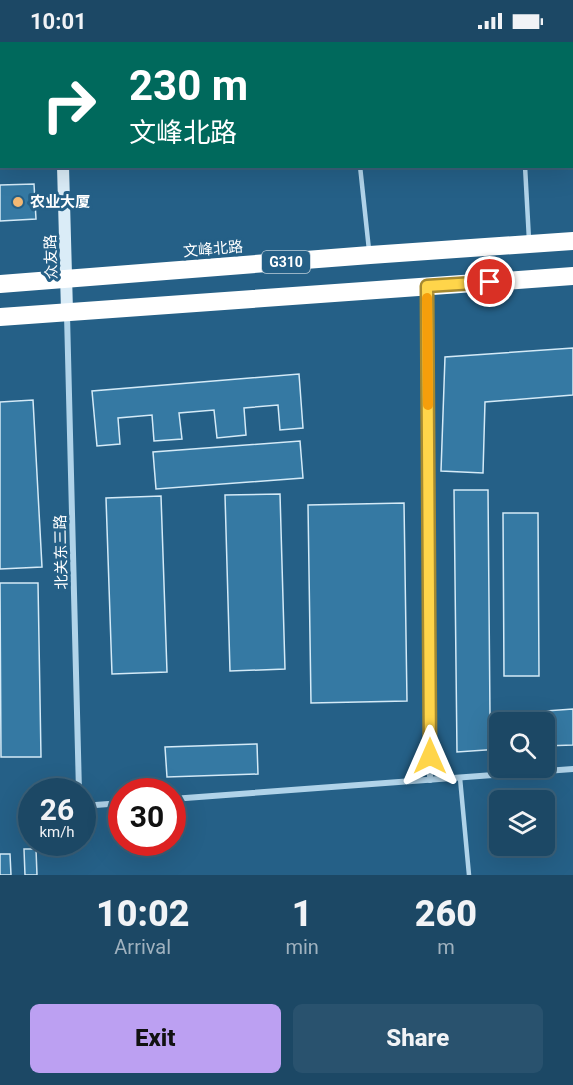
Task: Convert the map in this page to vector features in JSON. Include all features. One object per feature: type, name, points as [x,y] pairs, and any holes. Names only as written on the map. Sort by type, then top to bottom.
[{"type":"highway","name":"文峰北路","points":[[0,285],[573,241]]},
{"type":"highway","name":"G310","points":[[0,317],[573,276]]},
{"type":"street","name":"众友路","points":[[63,168],[67,311]]},
{"type":"street","points":[[427,286],[430,780]]},
{"type":"street","name":"北关东三路","points":[[67,311],[79,778]]},
{"type":"street","points":[[186,798],[573,769]]},
{"type":"lane","points":[[360,168],[370,255]]},
{"type":"lane","points":[[525,168],[530,246]]},
{"type":"lane","points":[[460,778],[469,875]]},
{"type":"building","name":"农业大厦","points":[[34,184],[36,219],[0,221],[0,185]]},
{"type":"building","points":[[573,348],[573,395],[485,402],[483,473],[441,471],[445,357]]},
{"type":"building","points":[[299,374],[303,428],[280,430],[278,405],[244,408],[246,435],[217,438],[214,410],[179,413],[182,439],[154,441],[152,415],[118,418],[120,444],[97,446],[92,391]]},
{"type":"building","points":[[33,400],[42,567],[0,569],[0,402]]},
{"type":"building","points":[[300,441],[303,478],[156,489],[153,452]]},
{"type":"building","points":[[454,490],[488,490],[489,750],[457,752]]},
{"type":"building","points":[[280,494],[285,669],[230,671],[225,495]]},
{"type":"building","points":[[161,496],[167,672],[112,674],[106,498]]},
{"type":"building","points":[[404,503],[407,701],[311,703],[308,505]]},
{"type":"building","points":[[503,513],[538,513],[539,676],[504,676]]},
{"type":"building","points":[[0,583],[38,583],[41,757],[1,757]]},
{"type":"building","points":[[573,709],[573,745],[555,746],[555,712],[532,712]]},
{"type":"building","points":[[257,744],[258,774],[167,777],[165,747]]},
{"type":"building","points":[[0,854],[10,854],[11,875],[0,875]]},
{"type":"building","points":[[24,856],[36,856],[37,875],[25,875]]},
{"type":"slow traffic","points":[[427,298],[428,405]]},
{"type":"place","name":"农业大厦","points":[[18,202]]},
{"type":"route","points":[[430,756],[427,286],[490,282]]}]
